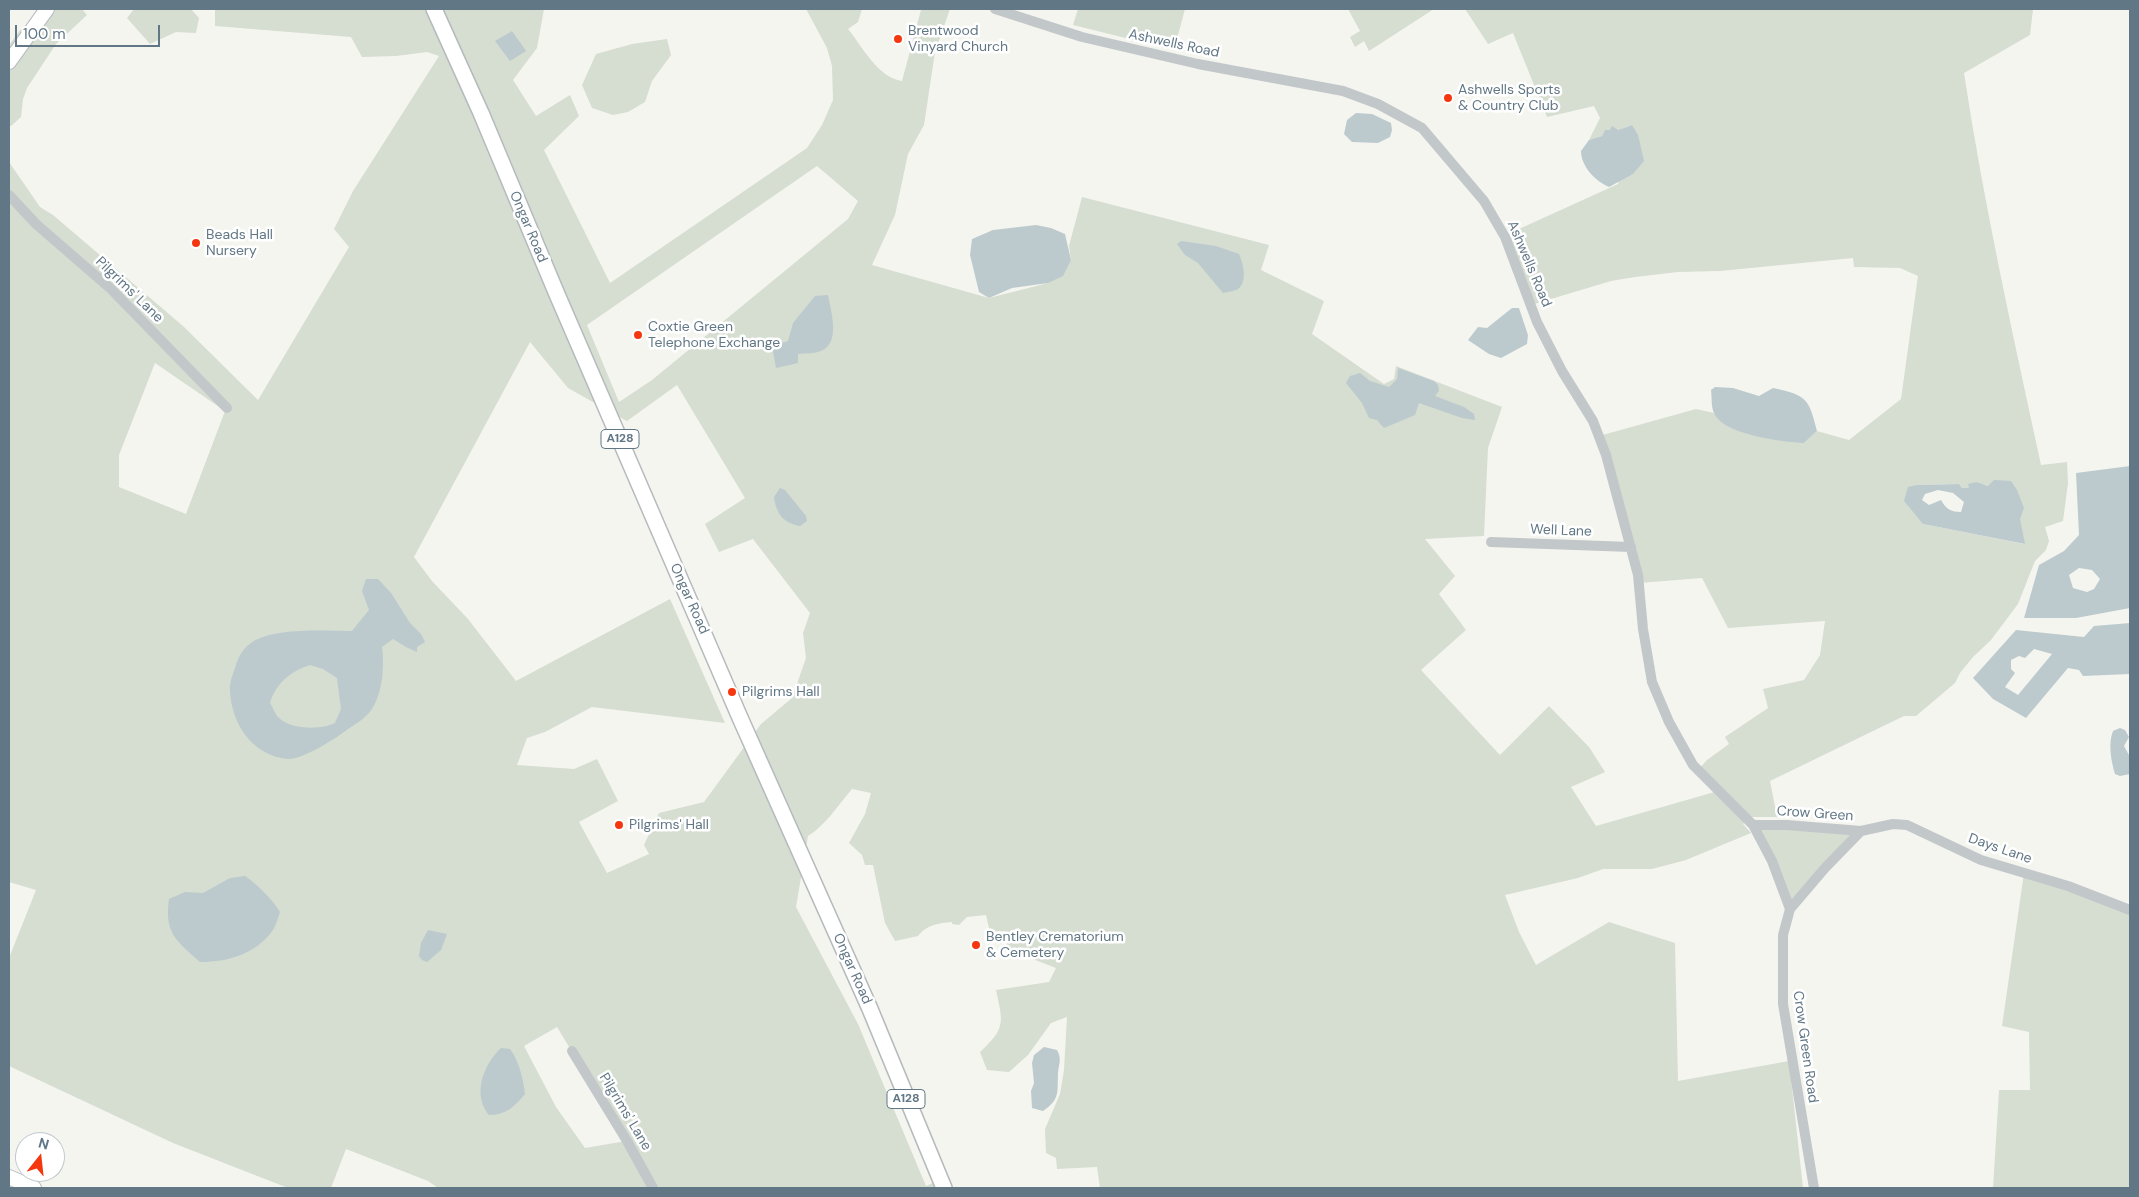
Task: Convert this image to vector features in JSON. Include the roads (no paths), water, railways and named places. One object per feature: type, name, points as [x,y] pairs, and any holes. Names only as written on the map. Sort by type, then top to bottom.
[{"type":"main road","name":"Ongar Road","points":[[434,9],[481,113],[556,292],[741,720],[866,1000],[944,1188]]},
{"type":"street","points":[[9,62],[47,9]]},
{"type":"street","name":"Ashwells Road","points":[[996,9],[1082,37],[1198,64],[1343,90],[1378,104],[1422,128],[1484,201],[1505,237],[1537,322],[1562,371],[1593,421],[1606,455],[1638,576],[1643,629],[1652,682],[1669,722],[1693,765],[1753,826]]},
{"type":"street","name":"Pilgrims' Lane","points":[[9,195],[36,224],[111,289],[227,408]]},
{"type":"street","name":"Well Lane","points":[[1491,542],[1631,547]]},
{"type":"street","name":"Days Lane","points":[[1861,831],[1894,824],[1907,825],[1986,862],[2068,886],[2130,910]]},
{"type":"street","name":"Crow Green","points":[[1753,826],[1787,825],[1861,831]]},
{"type":"street","points":[[1753,826],[1772,860],[1790,909]]},
{"type":"street","name":"Crow Green","points":[[1790,909],[1825,868],[1861,831]]},
{"type":"street","name":"Crow Green Road","points":[[1790,909],[1783,935],[1783,1004],[1814,1188]]},
{"type":"street","name":"Pilgrims' Lane","points":[[572,1051],[627,1141],[653,1188]]},
{"type":"street","points":[[9,1177],[34,1188]]},
{"type":"place","name":"Brentwood Vinyard Church","points":[[898,39]]},
{"type":"place","name":"Ashwells Sports & Country Club","points":[[1448,98]]},
{"type":"place","name":"Beads Hall Nursery","points":[[196,243]]},
{"type":"place","name":"Coxtie Green Telephone Exchange","points":[[638,335]]},
{"type":"place","name":"Pilgrims Hall","points":[[732,692]]},
{"type":"place","name":"Pilgrims' Hall","points":[[619,825]]},
{"type":"place","name":"Bentley Crematorium & Cemetery","points":[[976,945]]}]
